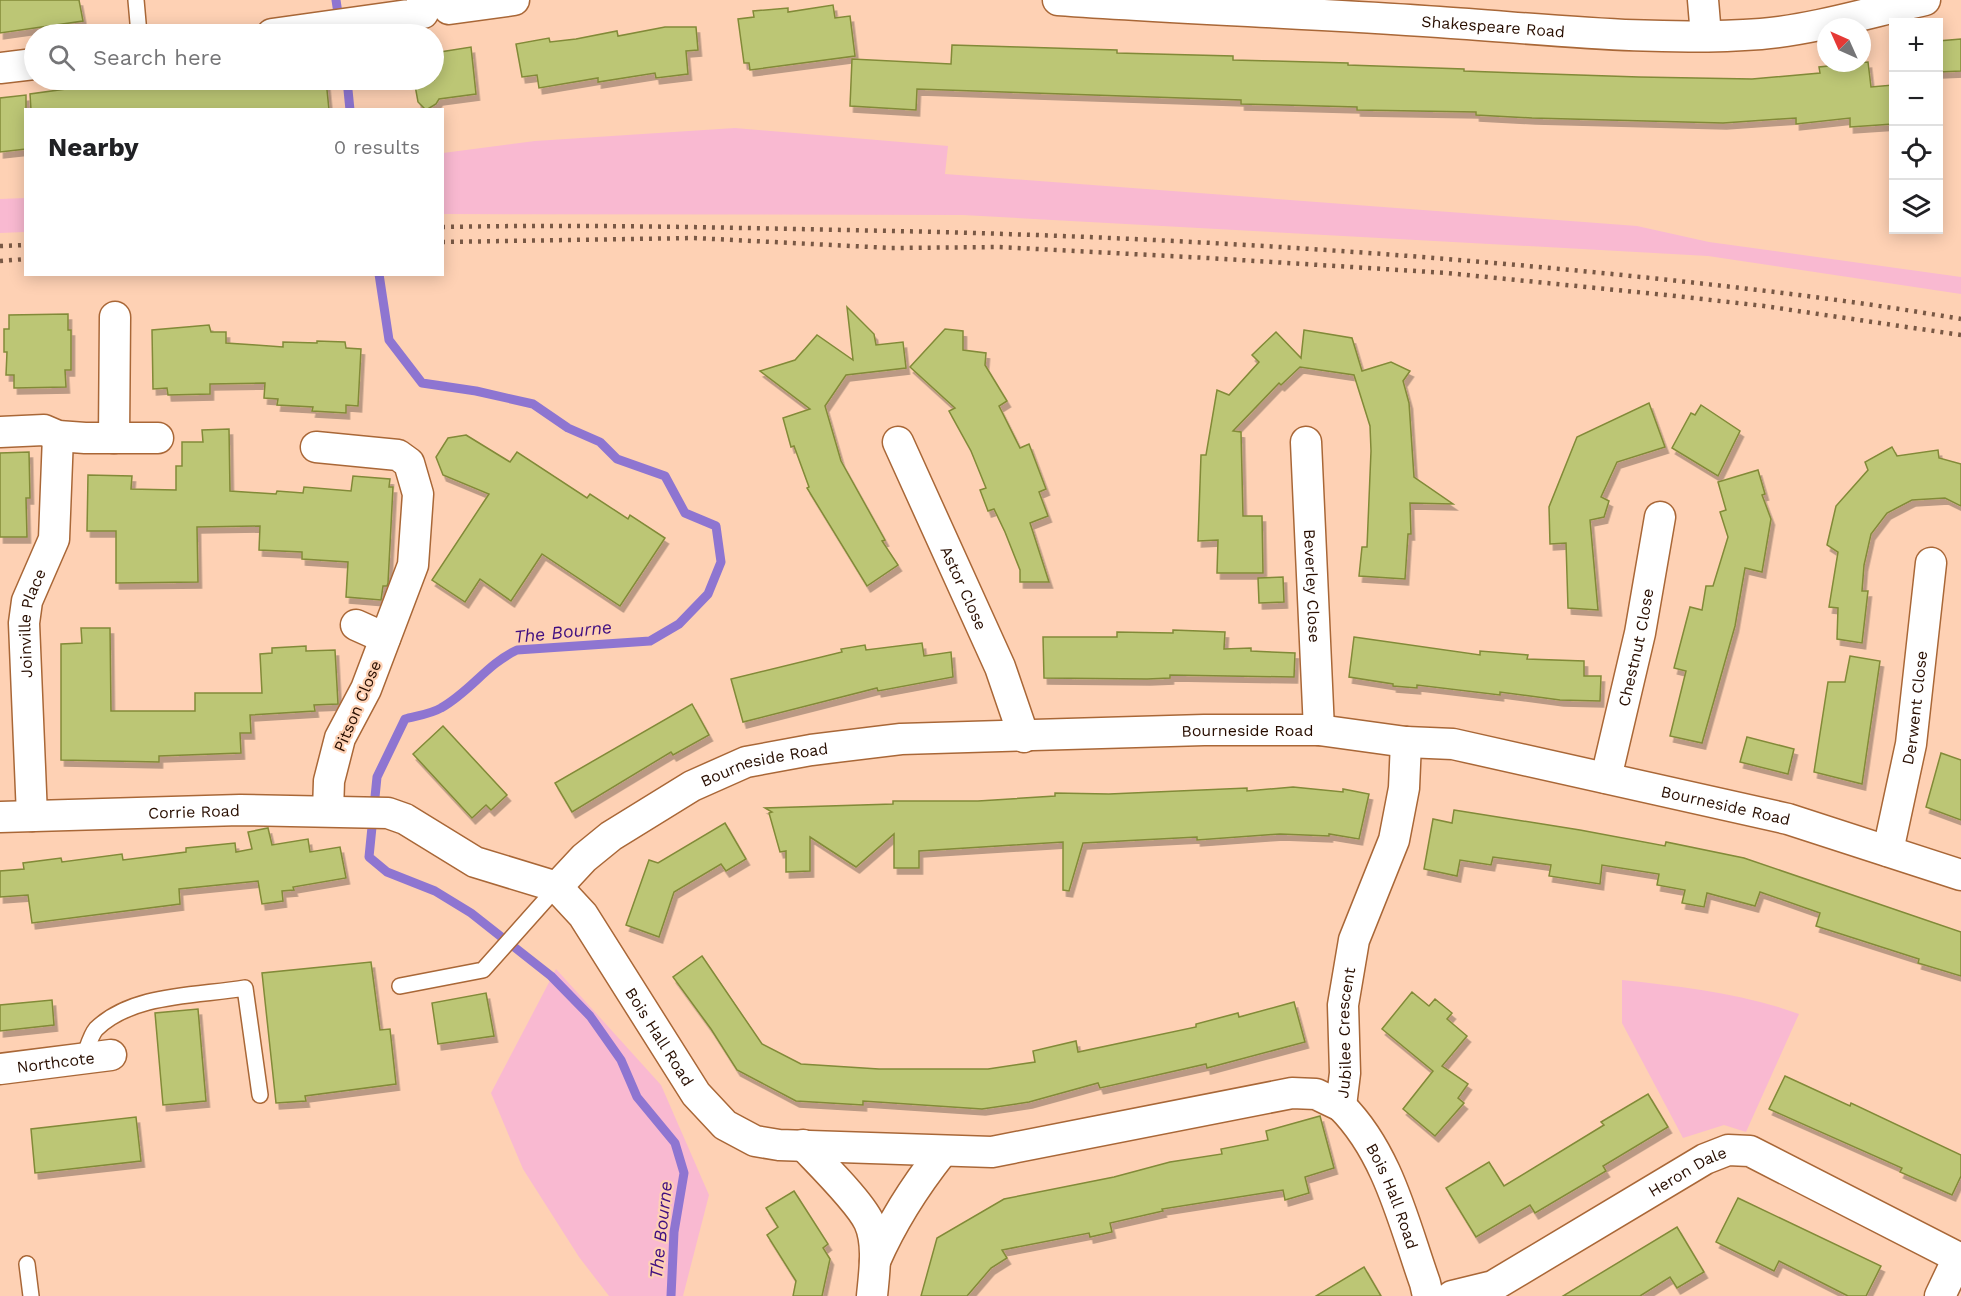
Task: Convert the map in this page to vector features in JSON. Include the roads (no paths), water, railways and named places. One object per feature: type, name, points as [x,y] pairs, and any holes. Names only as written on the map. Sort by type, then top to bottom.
[{"type":"street","points":[[357,24],[423,13],[435,4],[514,0]]},
{"type":"street","name":"Shakespeare Road","points":[[1058,0],[1221,6],[1610,33],[1706,36],[1801,28],[1925,0]]},
{"type":"street","points":[[1703,0],[1706,36]]},
{"type":"street","points":[[0,68],[24,65]]},
{"type":"street","points":[[114,438],[115,317]]},
{"type":"street","points":[[0,432],[44,430],[57,436],[158,438]]},
{"type":"street","name":"Joinville Place","points":[[32,816],[24,623],[27,601],[54,539],[57,436]]},
{"type":"street","name":"Beverley Close","points":[[1306,441],[1319,730]]},
{"type":"street","name":"Astor Close","points":[[898,442],[1000,667],[1024,737]]},
{"type":"street","name":"Pitson Close","points":[[316,447],[398,455],[409,463],[418,494],[412,565],[366,688],[340,738],[329,781],[341,811]]},
{"type":"street","name":"Chestnut Close","points":[[1606,778],[1641,633],[1660,517]]},
{"type":"street","name":"Derwent Close","points":[[1888,851],[1911,744],[1931,563]]},
{"type":"street","points":[[356,625],[385,638]]},
{"type":"street","name":"Bourneside Road","points":[[557,887],[584,858],[611,836],[692,786],[746,762],[811,750],[901,739],[1204,730],[1319,730],[1406,742],[1453,744],[1788,819],[1961,875]]},
{"type":"street","name":"Jubilee Crescent","points":[[802,1145],[942,1152],[992,1152],[1292,1093],[1316,1094],[1341,1106],[1345,1073],[1343,1005],[1352,951],[1394,840],[1404,788],[1406,742]]},
{"type":"street","name":"Corrie Road","points":[[0,817],[240,810],[388,813],[405,819],[475,862],[557,887]]},
{"type":"street","name":"Bois Hall Road","points":[[557,887],[583,915],[696,1094],[725,1125],[754,1141],[802,1145]]},
{"type":"street","name":"Northcote","points":[[0,1069],[97,1057]]},
{"type":"street","name":"Bois Hall Road","points":[[1341,1106],[1361,1126],[1382,1162],[1428,1296]]},
{"type":"street","points":[[802,1145],[834,1179],[869,1223],[875,1261],[872,1296]]},
{"type":"street","name":"Heron Dale","points":[[1452,1296],[1493,1286],[1705,1159],[1728,1150],[1750,1151],[1960,1259]]},
{"type":"street","points":[[875,1261],[890,1227],[918,1182],[942,1152]]},
{"type":"street","points":[[1940,1296],[1960,1259]]},
{"type":"lane","points":[[136,0],[138,24]]},
{"type":"lane","points":[[400,986],[483,970],[557,887]]},
{"type":"lane","points":[[97,1057],[94,1031],[117,1013],[150,1002],[245,988],[260,1095]]},
{"type":"lane","points":[[27,1263],[31,1296]]},
{"type":"waterway","name":"The Bourne","points":[[336,0],[339,20]]},
{"type":"waterway","name":"The Bourne","points":[[348,90],[350,108]]},
{"type":"waterway","name":"The Bourne","points":[[379,276],[389,340],[422,383],[476,391],[533,404],[568,428],[600,442],[617,459],[665,476],[685,513],[716,526],[721,562],[708,594],[679,624],[650,641],[517,650],[506,656],[441,708],[405,719],[377,777],[369,857],[387,872],[435,891],[471,913],[551,976],[590,1016],[621,1060],[637,1097],[675,1143],[684,1173],[674,1232],[671,1296]]},
{"type":"railway","points":[[444,227],[612,226],[894,231],[1074,236],[1253,245],[1522,265],[1743,288],[1961,319]]},
{"type":"railway","points":[[444,242],[694,238],[891,248],[999,247],[1208,258],[1447,273],[1666,295],[1764,306],[1961,335]]},
{"type":"railway","points":[[0,246],[24,245]]},
{"type":"railway","points":[[0,261],[24,259]]}]
